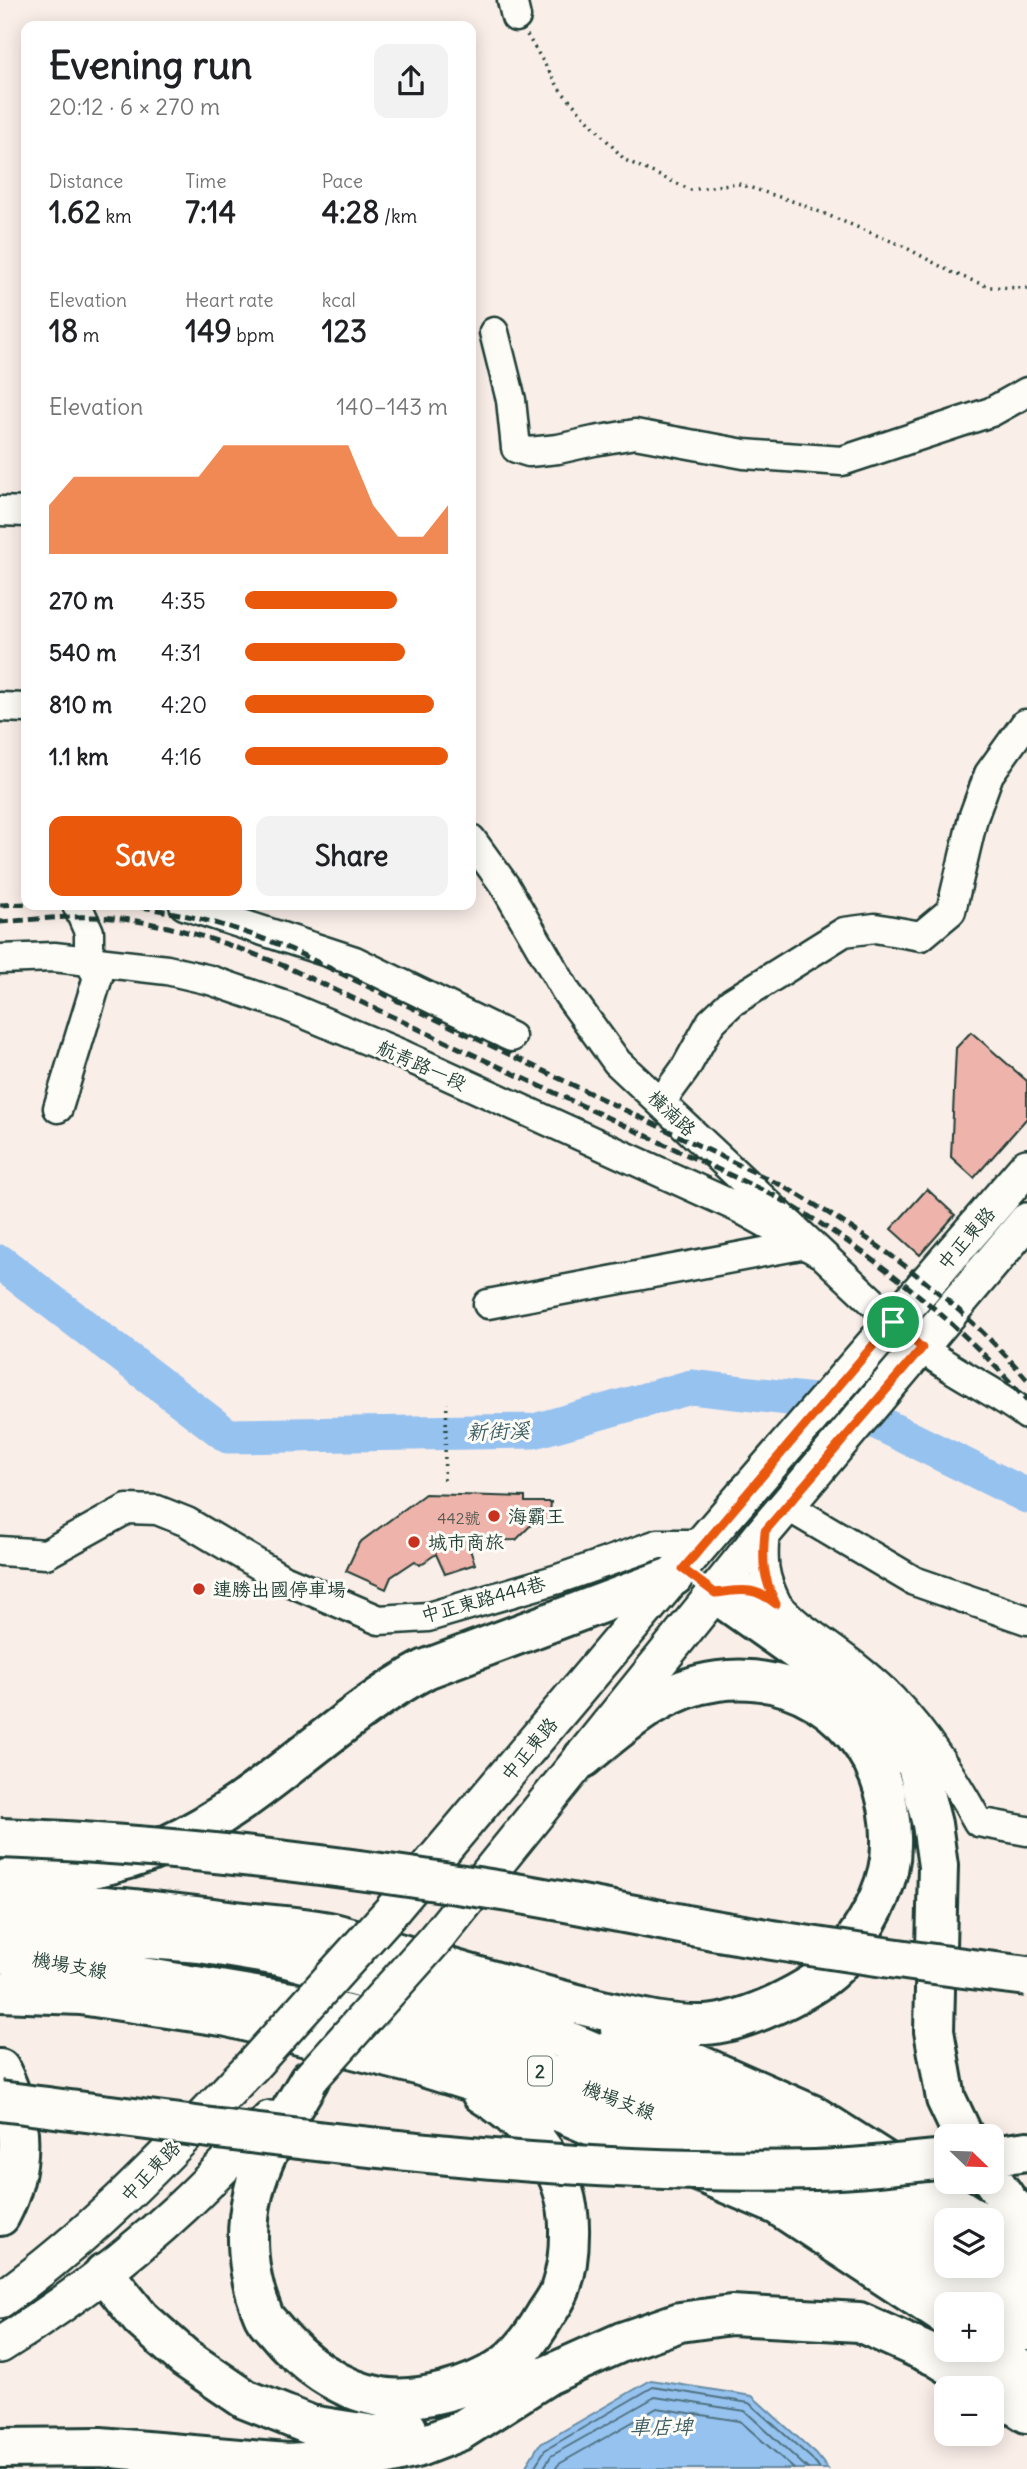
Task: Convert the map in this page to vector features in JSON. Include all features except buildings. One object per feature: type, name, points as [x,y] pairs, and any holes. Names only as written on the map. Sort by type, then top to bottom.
[{"type":"highway","points":[[0,1879],[77,1871],[122,1861],[167,1844],[219,1816],[372,1702],[426,1668],[687,1563]]},
{"type":"highway","points":[[715,1593],[851,1689],[897,1737],[917,1766],[932,1824],[938,1866],[934,2031],[946,2099],[958,2124]]},
{"type":"highway","points":[[0,1896],[157,1911],[328,1932],[570,2003],[661,2023],[709,2025],[739,2018],[779,2003],[816,1981],[838,1964],[866,1924],[884,1883],[892,1848],[888,1798],[878,1771],[856,1734],[833,1712],[799,1691],[763,1680],[719,1681],[694,1686],[661,1699],[632,1717],[583,1758]]},
{"type":"highway","points":[[0,1838],[206,1853],[356,1870],[518,1894],[887,1959],[1027,1976]]},
{"type":"highway","name":"機場支線","points":[[0,1925],[96,1936],[200,1943],[279,1956],[561,2038],[822,2148],[934,2227]]},
{"type":"highway","name":"機場支線","points":[[0,1953],[303,2004],[454,2042],[589,2088],[769,2161],[874,2224],[974,2290],[1027,2330]]},
{"type":"highway","points":[[518,1988],[813,2115],[959,2208]]},
{"type":"highway","points":[[0,1992],[81,1995],[228,2017],[449,2074],[536,2102],[777,2205],[934,2308]]},
{"type":"highway","points":[[0,2069],[18,2119],[18,2160],[8,2201],[0,2216]]},
{"type":"highway","points":[[309,2080],[270,2149],[253,2193],[247,2239],[253,2279],[263,2316],[294,2353],[335,2382],[380,2397],[426,2397],[460,2387],[503,2367],[534,2334],[561,2289],[569,2251],[567,2202],[558,2174],[540,2143],[491,2100],[449,2074]]},
{"type":"highway","points":[[0,2101],[444,2156],[644,2168],[816,2170],[934,2161]]},
{"type":"highway","points":[[1004,2154],[1027,2151]]},
{"type":"highway","points":[[1003,2194],[1027,2220]]},
{"type":"highway","points":[[1004,2238],[1027,2254]]},
{"type":"highway","points":[[104,2273],[142,2319],[185,2358],[244,2399],[310,2425],[374,2435],[435,2422],[523,2391]]},
{"type":"highway","points":[[1004,2277],[1027,2294]]},
{"type":"highway","points":[[0,2448],[100,2447],[287,2463],[375,2458],[415,2448],[460,2431],[548,2375],[622,2342],[680,2322],[731,2315],[859,2322],[937,2357],[968,2376]]},
{"type":"highway","points":[[1004,2358],[1027,2374]]},
{"type":"highway","points":[[1004,2398],[1027,2413]]},
{"type":"main road","name":"中正東路","points":[[0,2300],[78,2241],[123,2199],[251,2066],[388,1915],[1027,1167]]},
{"type":"main road","name":"中正東路","points":[[0,2345],[104,2273],[183,2206],[309,2080],[438,1936],[715,1593],[1027,1221]]},
{"type":"main road","points":[[687,1563],[715,1593]]},
{"type":"main road","points":[[78,2241],[104,2273]]},
{"type":"street","points":[[494,332],[511,400],[516,447],[529,452],[558,450],[594,440],[635,434],[744,454],[842,461],[991,412],[1027,392]]},
{"type":"street","points":[[0,511],[21,512]]},
{"type":"street","points":[[0,707],[21,708]]},
{"type":"street","points":[[661,1102],[685,1069],[711,1022],[732,1002],[844,932],[875,928],[921,936],[951,911],[973,818],[989,774],[1024,724],[1027,724]]},
{"type":"street","name":"橫湳路","points":[[476,846],[505,886],[567,993],[617,1062],[813,1249],[883,1333],[912,1359],[942,1364],[1008,1400],[1027,1415]]},
{"type":"street","points":[[58,1108],[97,977],[89,961],[89,932],[79,910]]},
{"type":"street","points":[[199,910],[355,961],[512,1037]]},
{"type":"street","name":"航青路一段","points":[[0,959],[54,957],[167,970],[211,980],[286,1006],[403,1055],[727,1202],[813,1249]]},
{"type":"street","points":[[488,1304],[813,1249]]},
{"type":"street","name":"中正東路444巷","points":[[0,1551],[46,1554],[127,1509],[158,1510],[187,1522],[281,1578],[379,1620],[428,1617],[558,1579],[658,1544],[687,1563]]},
{"type":"street","points":[[776,1604],[766,1584],[762,1561],[776,1519],[914,1581],[1027,1620]]},
{"type":"street","points":[[715,1593],[749,1589],[776,1604],[787,1616],[858,1669],[890,1697],[921,1733],[957,1785],[978,1822],[1027,1831]]},
{"type":"path","points":[[514,9],[561,91],[625,160],[691,190],[736,183],[786,199],[901,245],[953,273],[989,287],[1027,288]]},
{"type":"path","points":[[444,1480],[447,1403]]},
{"type":"water","name":"車店埤","points":[[651,2380],[752,2396],[816,2454],[828,2469],[524,2469],[539,2445]]},
{"type":"waterway","name":"新街溪","points":[[0,1262],[228,1436],[534,1431],[691,1387],[840,1404],[1027,1496]]},
{"type":"railway","points":[[0,905],[21,904]]},
{"type":"railway","points":[[156,910],[209,921],[290,949],[781,1185],[881,1248],[943,1296],[1027,1379]]},
{"type":"railway","points":[[0,922],[80,917],[115,918],[188,932],[282,965],[777,1197],[846,1240],[910,1288],[971,1342],[1027,1401]]},
{"type":"place","name":"海霸王","points":[[494,1516]]},
{"type":"place","name":"城市商旅","points":[[414,1542]]},
{"type":"place","name":"連勝出國停車場","points":[[199,1589]]},
{"type":"route","points":[[893,1322],[922,1348],[765,1531],[762,1561],[766,1584],[776,1604],[749,1589],[715,1593],[683,1569],[893,1322]]}]
